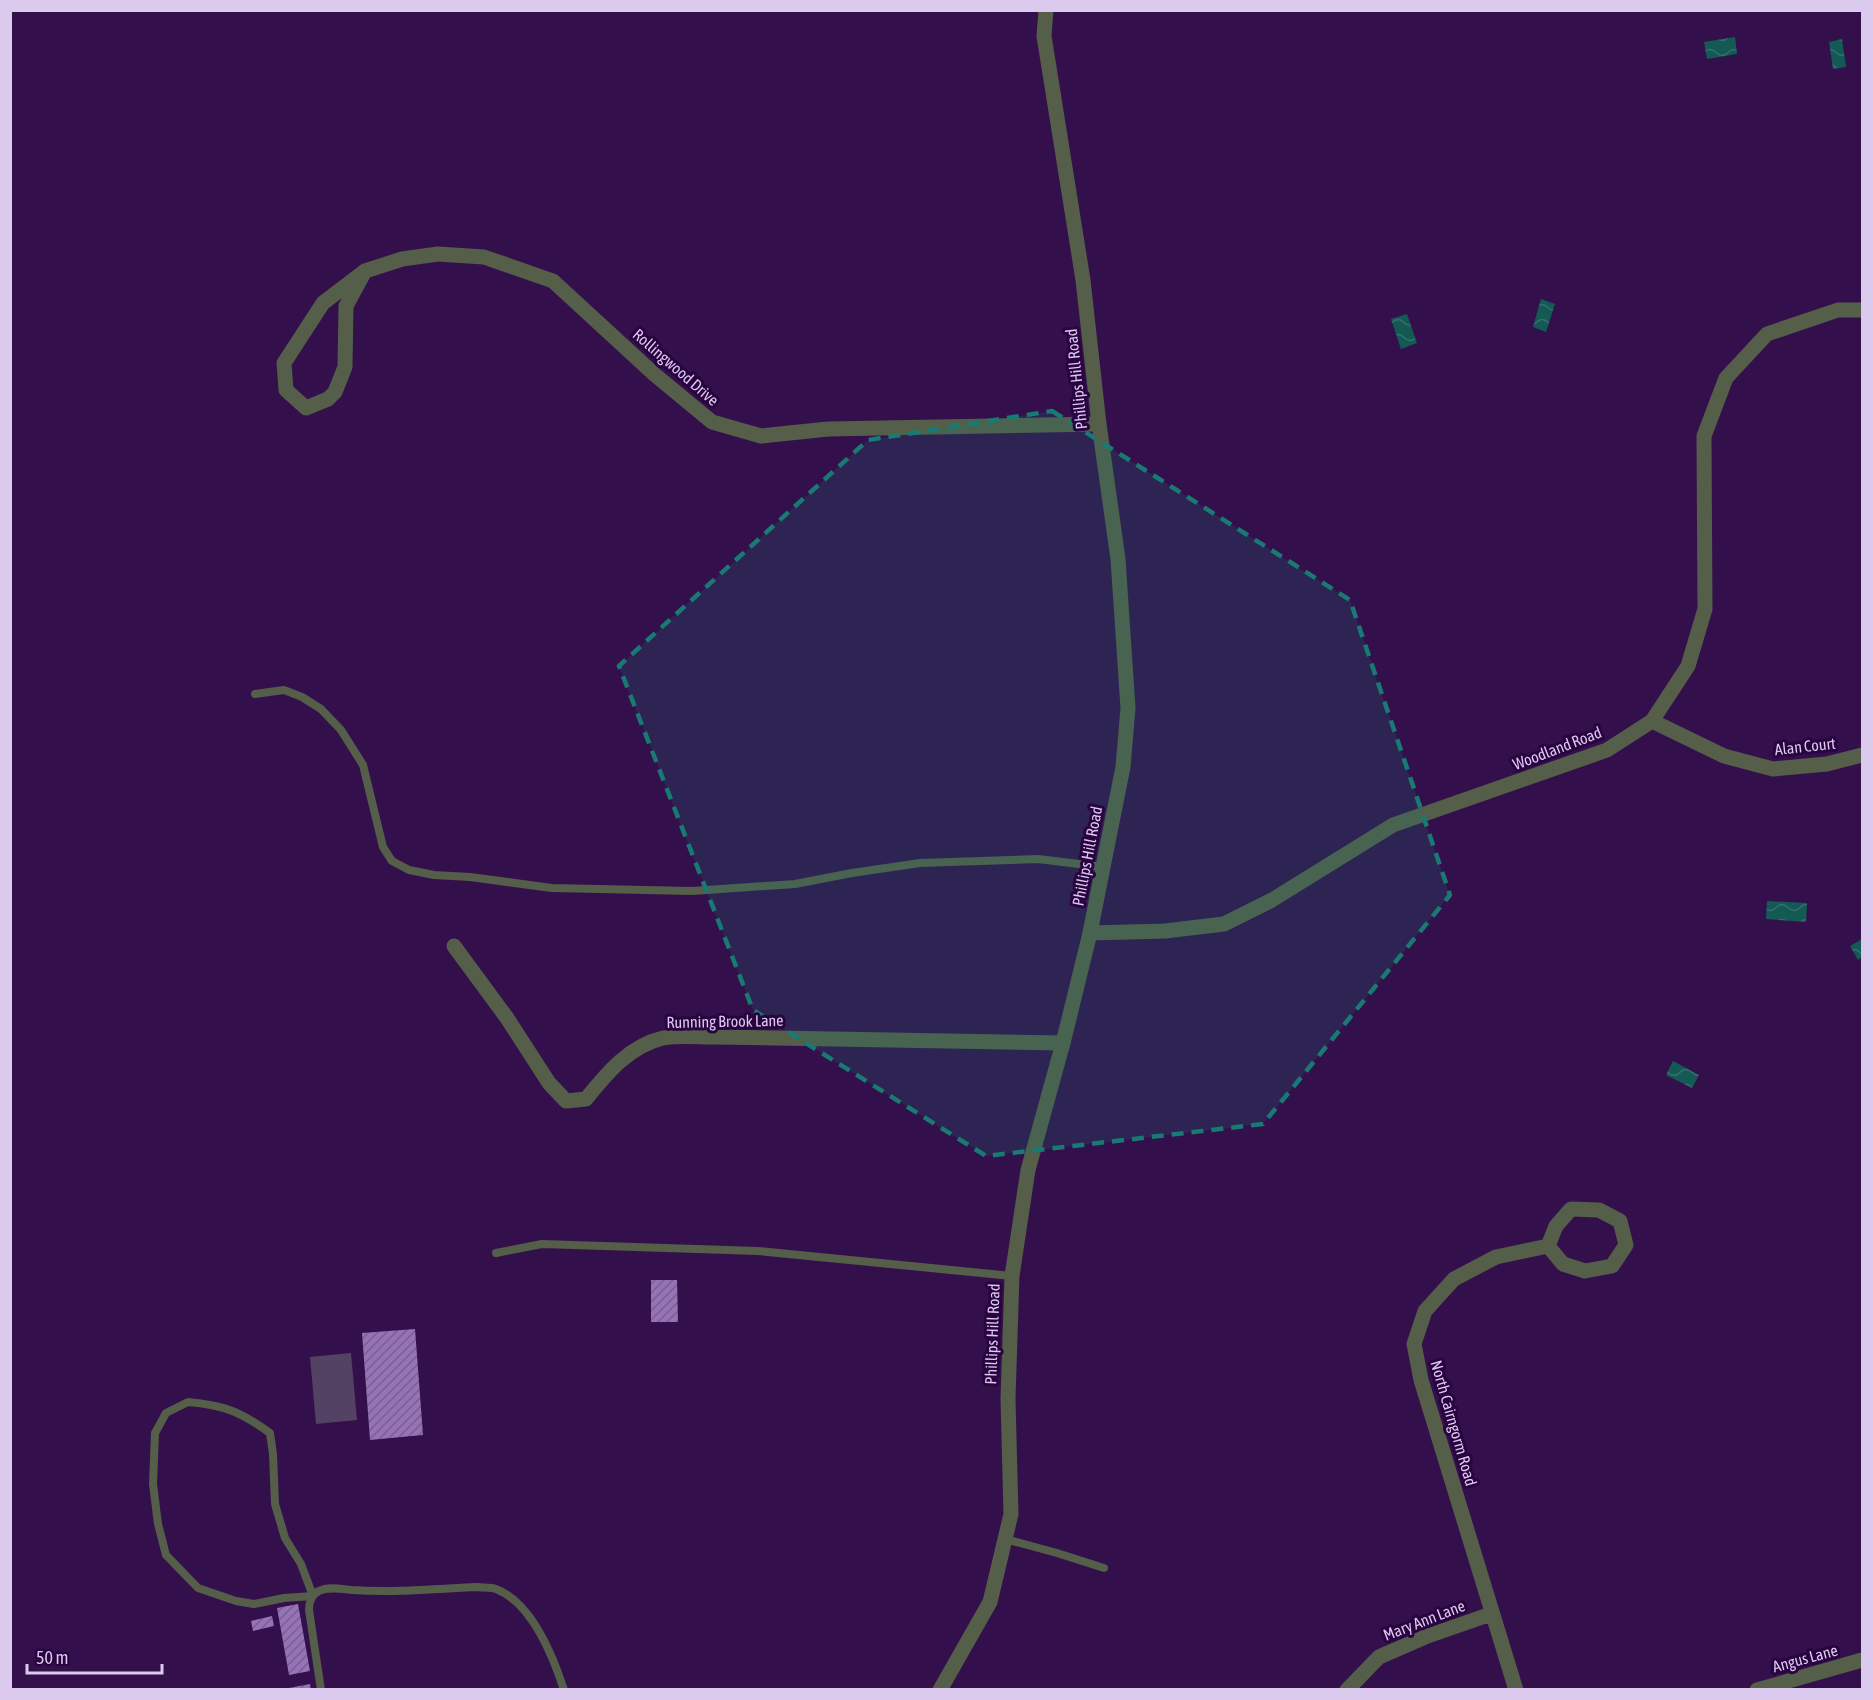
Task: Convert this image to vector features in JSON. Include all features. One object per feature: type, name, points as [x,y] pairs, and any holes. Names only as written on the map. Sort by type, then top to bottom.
[{"type":"street","name":"Phillips Hill Road","points":[[940,1689],[990,1602],[1011,1514],[1008,1399],[1012,1276],[1028,1170],[1090,933],[1123,766],[1128,708],[1118,559],[1098,424],[1083,280],[1044,36],[1046,10]]},
{"type":"street","name":"Rollingwood Drive","points":[[364,271],[346,306],[345,367],[335,392],[328,399],[306,408],[286,390],[284,363],[323,303],[364,271],[402,259],[438,254],[484,257],[553,281],[654,374],[712,422],[761,436],[828,429],[1098,424]]},
{"type":"street","name":"Woodland Road","points":[[1090,933],[1165,932],[1224,924],[1272,900],[1393,825],[1607,750],[1652,721],[1688,666],[1705,609],[1704,436],[1726,378],[1767,334],[1838,310],[1863,310]]},
{"type":"street","name":"Alan Court","points":[[1652,721],[1724,756],[1773,769],[1827,764],[1863,755]]},
{"type":"street","name":"Running Brook Lane","points":[[454,945],[507,1018],[549,1083],[566,1101],[586,1099],[613,1067],[632,1052],[663,1038],[1063,1043]]},
{"type":"street","points":[[1571,1209],[1599,1210],[1620,1221],[1626,1245],[1612,1266],[1585,1271],[1563,1264],[1548,1246],[1556,1226],[1571,1209]]},
{"type":"street","name":"North Cairngorm Road","points":[[1516,1689],[1491,1614],[1421,1380],[1414,1344],[1425,1311],[1454,1279],[1496,1257],[1548,1246]]},
{"type":"street","name":"Mary Ann Lane","points":[[1347,1689],[1379,1657],[1425,1637],[1491,1614]]},
{"type":"street","name":"Angus Lane","points":[[1757,1689],[1863,1660]]},
{"type":"lane","points":[[255,694],[284,690],[302,697],[321,710],[341,730],[363,765],[383,847],[392,861],[409,870],[434,875],[470,877],[552,888],[692,891],[795,884],[852,873],[941,862],[1038,859],[1103,867]]},
{"type":"lane","points":[[496,1253],[542,1244],[758,1251],[1012,1276]]},
{"type":"lane","points":[[188,1402],[216,1404],[251,1419],[270,1433],[275,1504],[285,1538],[301,1564],[314,1596],[284,1598],[254,1604],[236,1601],[198,1588],[166,1555],[158,1524],[153,1484],[155,1432],[166,1413],[188,1402]]},
{"type":"lane","points":[[1005,1539],[1104,1568]]},
{"type":"lane","points":[[321,1689],[309,1610],[309,1603],[320,1590],[329,1588],[368,1591],[477,1587],[495,1589],[508,1596],[520,1607],[537,1628],[552,1656],[564,1689]]},
{"type":"highlighted area","points":[[1052,411],[1350,600],[1450,895],[1263,1124],[986,1156],[753,1010],[619,666],[868,440]]},
{"type":"shaded area","points":[[351,1353],[357,1420],[316,1424],[310,1357]]},
{"type":"water","points":[[1735,37],[1737,54],[1707,59],[1704,42]]},
{"type":"water","points":[[1842,39],[1846,67],[1833,69],[1829,42]]},
{"type":"water","points":[[1541,299],[1555,304],[1546,332],[1533,327]]},
{"type":"water","points":[[1407,314],[1417,343],[1401,349],[1391,319]]},
{"type":"water","points":[[1767,901],[1807,903],[1806,922],[1766,919]]},
{"type":"water","points":[[1862,939],[1862,957],[1858,960],[1850,946]]},
{"type":"water","points":[[1673,1061],[1699,1075],[1692,1088],[1666,1075]]},
{"type":"building","points":[[651,1280],[677,1280],[678,1322],[651,1322]]},
{"type":"building","points":[[415,1329],[423,1435],[370,1440],[362,1333]]},
{"type":"building","points":[[298,1604],[310,1671],[289,1675],[277,1608]]},
{"type":"building","points":[[272,1616],[274,1626],[253,1631],[251,1621]]},
{"type":"building","points":[[310,1684],[311,1690],[289,1690],[289,1688]]}]
